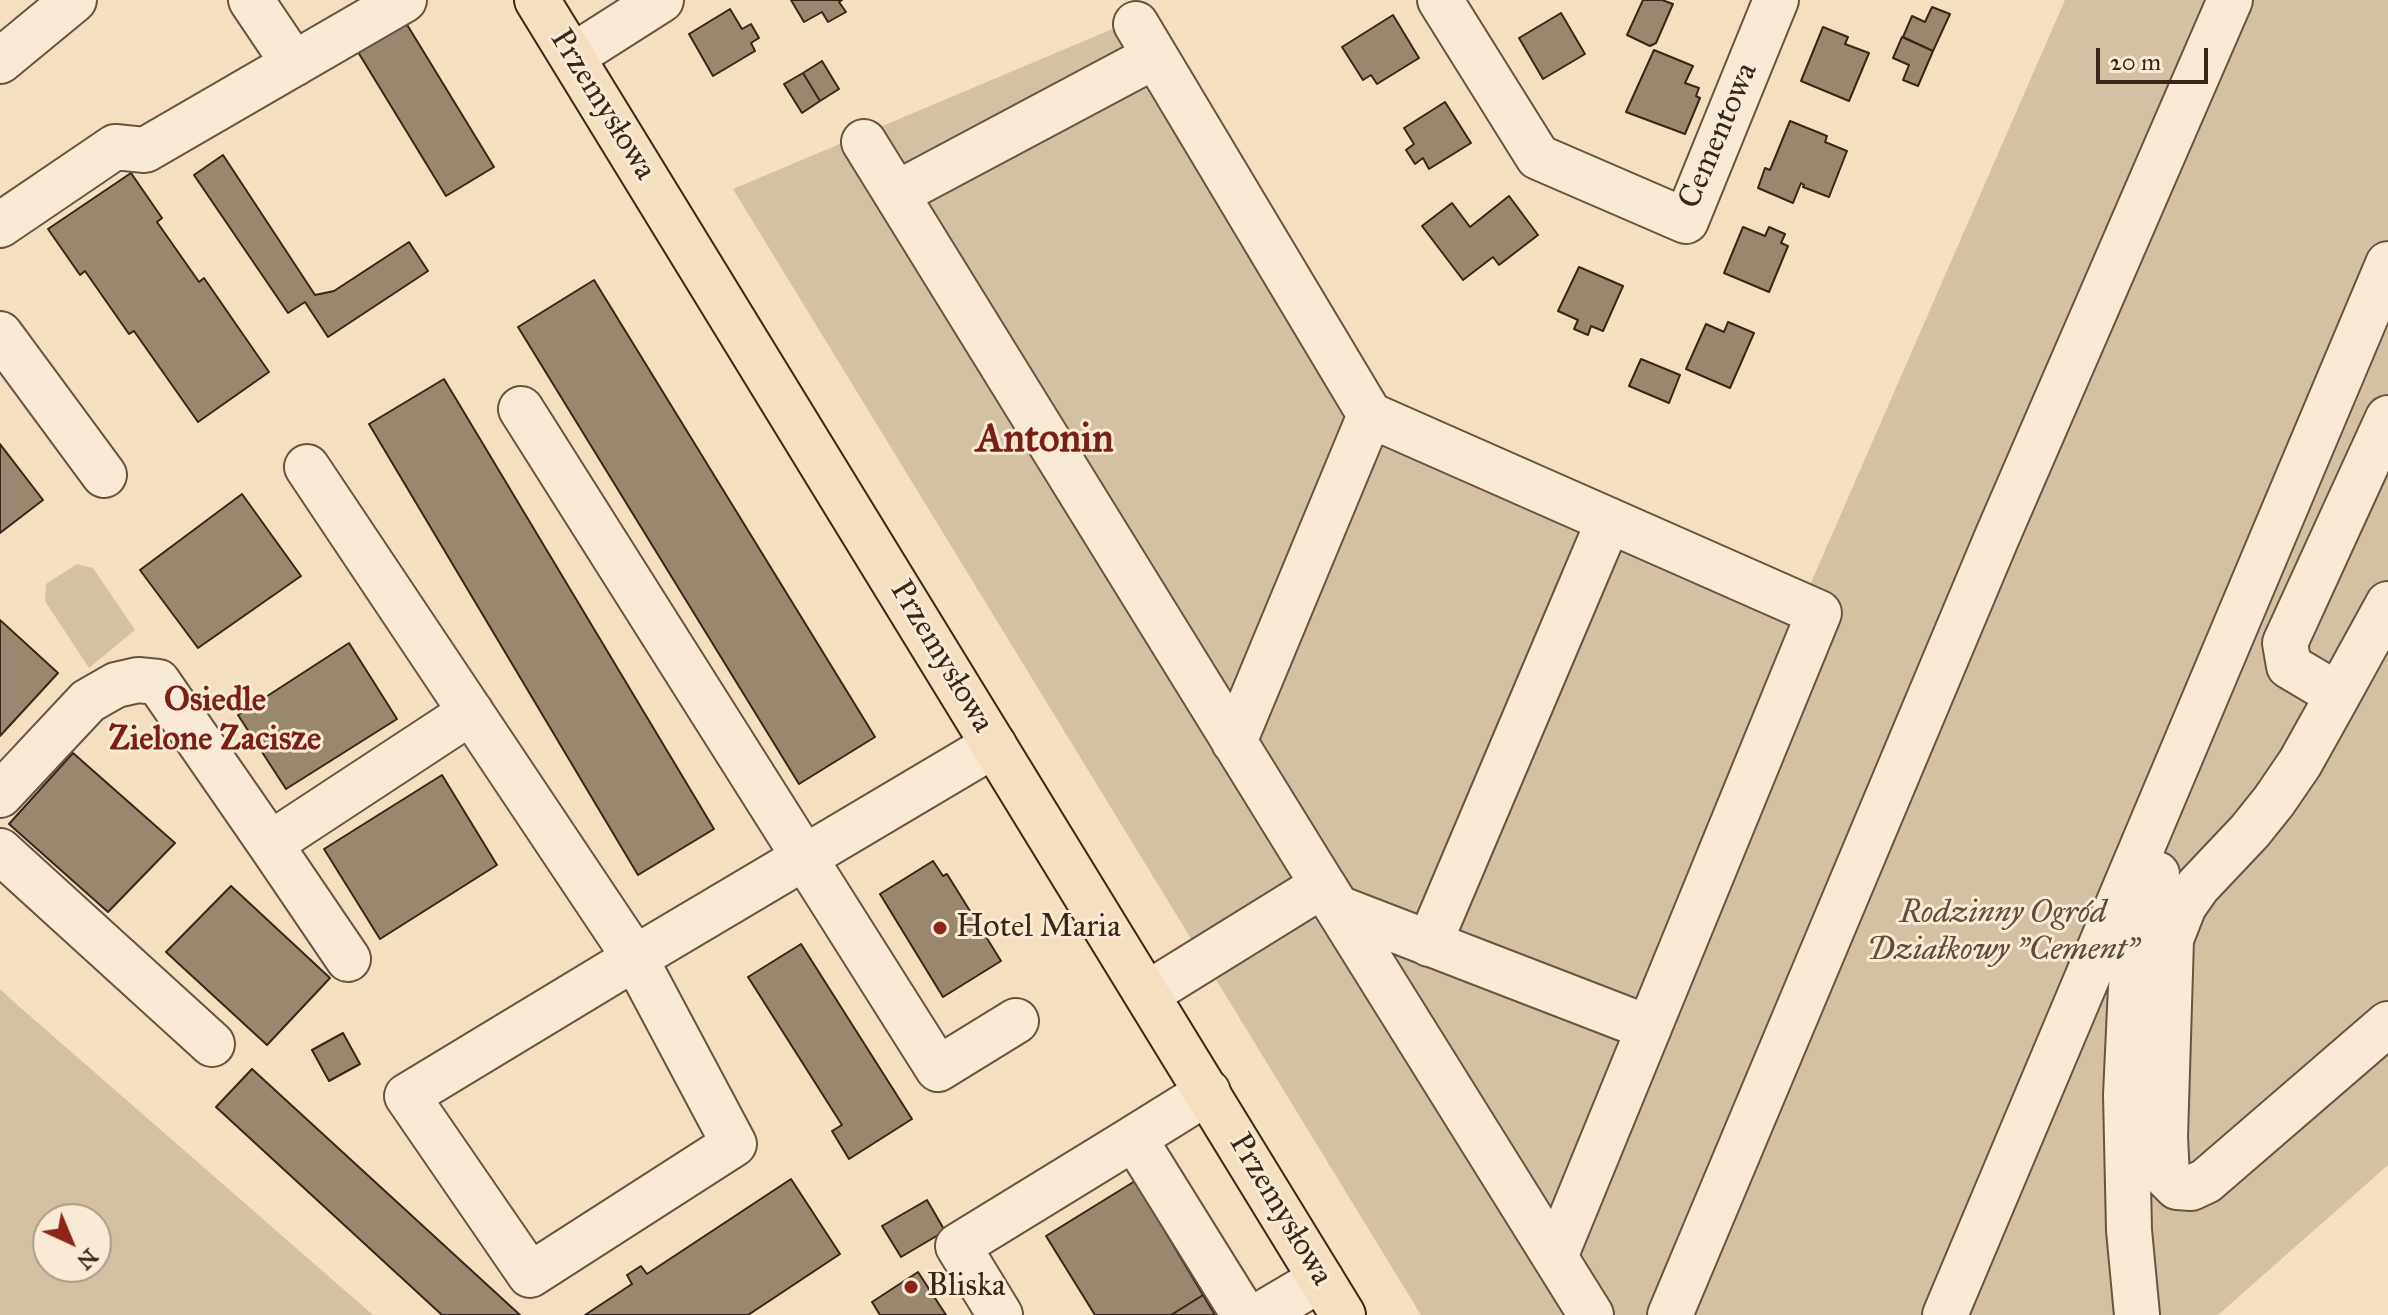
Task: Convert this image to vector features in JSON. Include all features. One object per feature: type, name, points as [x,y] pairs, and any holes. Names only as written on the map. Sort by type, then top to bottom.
[{"type":"main road","name":"Przemysłowa","points":[[537,0],[1343,1315]]},
{"type":"street","points":[[0,61],[74,0]]},
{"type":"street","points":[[251,0],[294,64]]},
{"type":"street","points":[[0,225],[115,147],[145,150],[404,0]]},
{"type":"street","points":[[573,56],[661,0]]},
{"type":"street","name":"Cementowa","points":[[1440,0],[1538,157],[1686,221],[1776,0]]},
{"type":"street","points":[[1670,1315],[1997,537],[2230,0]]},
{"type":"street","points":[[896,194],[1145,40],[1370,415],[1819,613],[1555,1257]]},
{"type":"street","points":[[864,142],[1591,1315]]},
{"type":"street","points":[[1945,1315],[2388,264]]},
{"type":"street","points":[[0,334],[104,475]]},
{"type":"street","points":[[2137,1315],[2129,1230],[2126,1095],[2131,987],[2143,908],[2193,785],[2388,336]]},
{"type":"street","points":[[521,409],[938,1069],[1016,1021]]},
{"type":"street","points":[[1234,742],[1370,415]]},
{"type":"street","points":[[2338,695],[2289,666],[2285,643],[2388,418]]},
{"type":"street","points":[[307,467],[635,958],[734,1144],[530,1275],[407,1096],[635,958],[994,745]]},
{"type":"street","points":[[1429,944],[1609,520]]},
{"type":"street","points":[[2388,604],[2300,763],[2250,831],[2198,886],[2184,906],[2171,939],[2165,1137],[2167,1177],[2177,1187],[2191,1188],[2206,1181],[2388,1024]]},
{"type":"street","points":[[0,795],[88,701],[116,685],[138,680],[158,682],[348,959]]},
{"type":"street","points":[[270,844],[471,712]]},
{"type":"street","points":[[0,851],[212,1044]]},
{"type":"street","points":[[1330,896],[1429,944],[1649,1028]]},
{"type":"street","points":[[1147,994],[1330,896]]},
{"type":"street","points":[[1000,1315],[958,1246],[1208,1092]]},
{"type":"street","points":[[1134,1138],[1244,1315]]},
{"type":"street","points":[[1260,1315],[1321,1279]]},
{"type":"green space","name":"Rodzinny Ogród Działkowy \"Cement\"","points":[[2065,0],[2388,0],[2388,1165],[2218,1315],[1421,1315],[733,189],[1122,25],[1355,420],[1800,608]]},
{"type":"green space","points":[[77,564],[93,568],[135,630],[89,668],[45,601],[46,584]]},
{"type":"green space","points":[[0,989],[373,1315],[0,1315]]},
{"type":"building","points":[[791,0],[842,0],[839,2],[846,12],[828,22],[822,12],[804,22]]},
{"type":"building","points":[[1643,0],[1662,0],[1673,4],[1656,43],[1650,46],[1627,35]]},
{"type":"building","points":[[1932,7],[1950,14],[1933,51],[1903,37],[1912,16],[1925,22]]},
{"type":"building","points":[[730,9],[742,29],[751,24],[759,38],[751,43],[755,51],[713,76],[689,34]]},
{"type":"building","points":[[1561,13],[1585,54],[1543,79],[1519,38]]},
{"type":"building","points":[[1393,15],[1419,58],[1377,84],[1371,75],[1363,80],[1342,47]]},
{"type":"building","points":[[406,23],[494,167],[446,196],[358,52]]},
{"type":"building","points":[[1823,27],[1848,37],[1845,44],[1869,53],[1849,101],[1801,81]]},
{"type":"building","points":[[1902,37],[1933,51],[1918,86],[1903,80],[1909,65],[1893,58]]},
{"type":"building","points":[[1654,50],[1693,66],[1685,83],[1699,88],[1696,96],[1700,98],[1685,134],[1626,112]]},
{"type":"building","points":[[822,61],[839,89],[820,101],[803,73]]},
{"type":"building","points":[[803,73],[820,101],[802,113],[784,84]]},
{"type":"building","points":[[1445,102],[1471,143],[1429,169],[1423,158],[1415,164],[1406,150],[1414,144],[1404,128]]},
{"type":"building","points":[[1790,121],[1827,136],[1825,142],[1847,151],[1829,197],[1803,187],[1801,183],[1793,203],[1758,188],[1765,168],[1770,170]]},
{"type":"building","points":[[223,155],[315,295],[334,291],[409,242],[428,271],[328,337],[305,302],[288,313],[194,175]]},
{"type":"building","points":[[131,173],[162,218],[157,222],[199,282],[204,278],[269,372],[198,422],[134,331],[129,334],[85,271],[80,275],[48,229]]},
{"type":"building","points":[[1509,196],[1538,235],[1499,265],[1493,257],[1463,280],[1422,226],[1452,203],[1470,227]]},
{"type":"building","points":[[1743,227],[1765,236],[1769,227],[1785,234],[1781,243],[1788,246],[1769,292],[1724,273]]},
{"type":"building","points":[[1579,267],[1623,286],[1603,331],[1591,326],[1588,335],[1574,329],[1578,320],[1558,311]]},
{"type":"building","points":[[594,280],[875,737],[799,784],[518,327]]},
{"type":"building","points":[[1728,322],[1754,333],[1730,388],[1686,369],[1706,324],[1724,332]]},
{"type":"building","points":[[1641,359],[1680,375],[1669,403],[1629,386]]},
{"type":"building","points":[[444,379],[714,829],[638,875],[369,424]]},
{"type":"building","points":[[0,444],[43,500],[0,533]]},
{"type":"building","points":[[242,494],[301,576],[198,648],[140,570]]},
{"type":"building","points":[[0,620],[58,673],[0,736]]},
{"type":"building","points":[[349,643],[397,719],[286,789],[238,715]]},
{"type":"building","points":[[73,753],[175,843],[108,912],[9,824]]},
{"type":"building","points":[[442,775],[497,865],[380,939],[324,849]]},
{"type":"building","name":"Hotel Maria","points":[[933,861],[943,876],[947,874],[1001,961],[943,997],[880,894]]},
{"type":"building","points":[[231,886],[330,978],[267,1045],[166,952]]},
{"type":"building","points":[[801,944],[912,1119],[849,1159],[832,1131],[842,1125],[748,977]]},
{"type":"building","points":[[343,1033],[360,1064],[329,1081],[312,1050]]},
{"type":"building","points":[[252,1069],[520,1315],[442,1315],[216,1107]]},
{"type":"building","points":[[791,1179],[840,1254],[748,1315],[585,1315],[632,1284],[627,1275],[641,1266],[647,1274]]},
{"type":"building","points":[[1135,1181],[1203,1295],[1171,1315],[1095,1315],[1046,1236]]},
{"type":"building","points":[[927,1200],[945,1231],[901,1257],[882,1226]]},
{"type":"building","name":"Bliska","points":[[918,1272],[946,1315],[880,1315],[872,1302]]},
{"type":"building","points":[[1203,1295],[1215,1315],[1171,1315]]},
{"type":"place","name":"Hotel Maria","points":[[940,928]]},
{"type":"place","name":"Bliska","points":[[911,1287]]},
{"type":"district","name":"Antonin","points":[[1045,441]]},
{"type":"district","name":"Osiedle Zielone Zacisze","points":[[215,722]]}]
